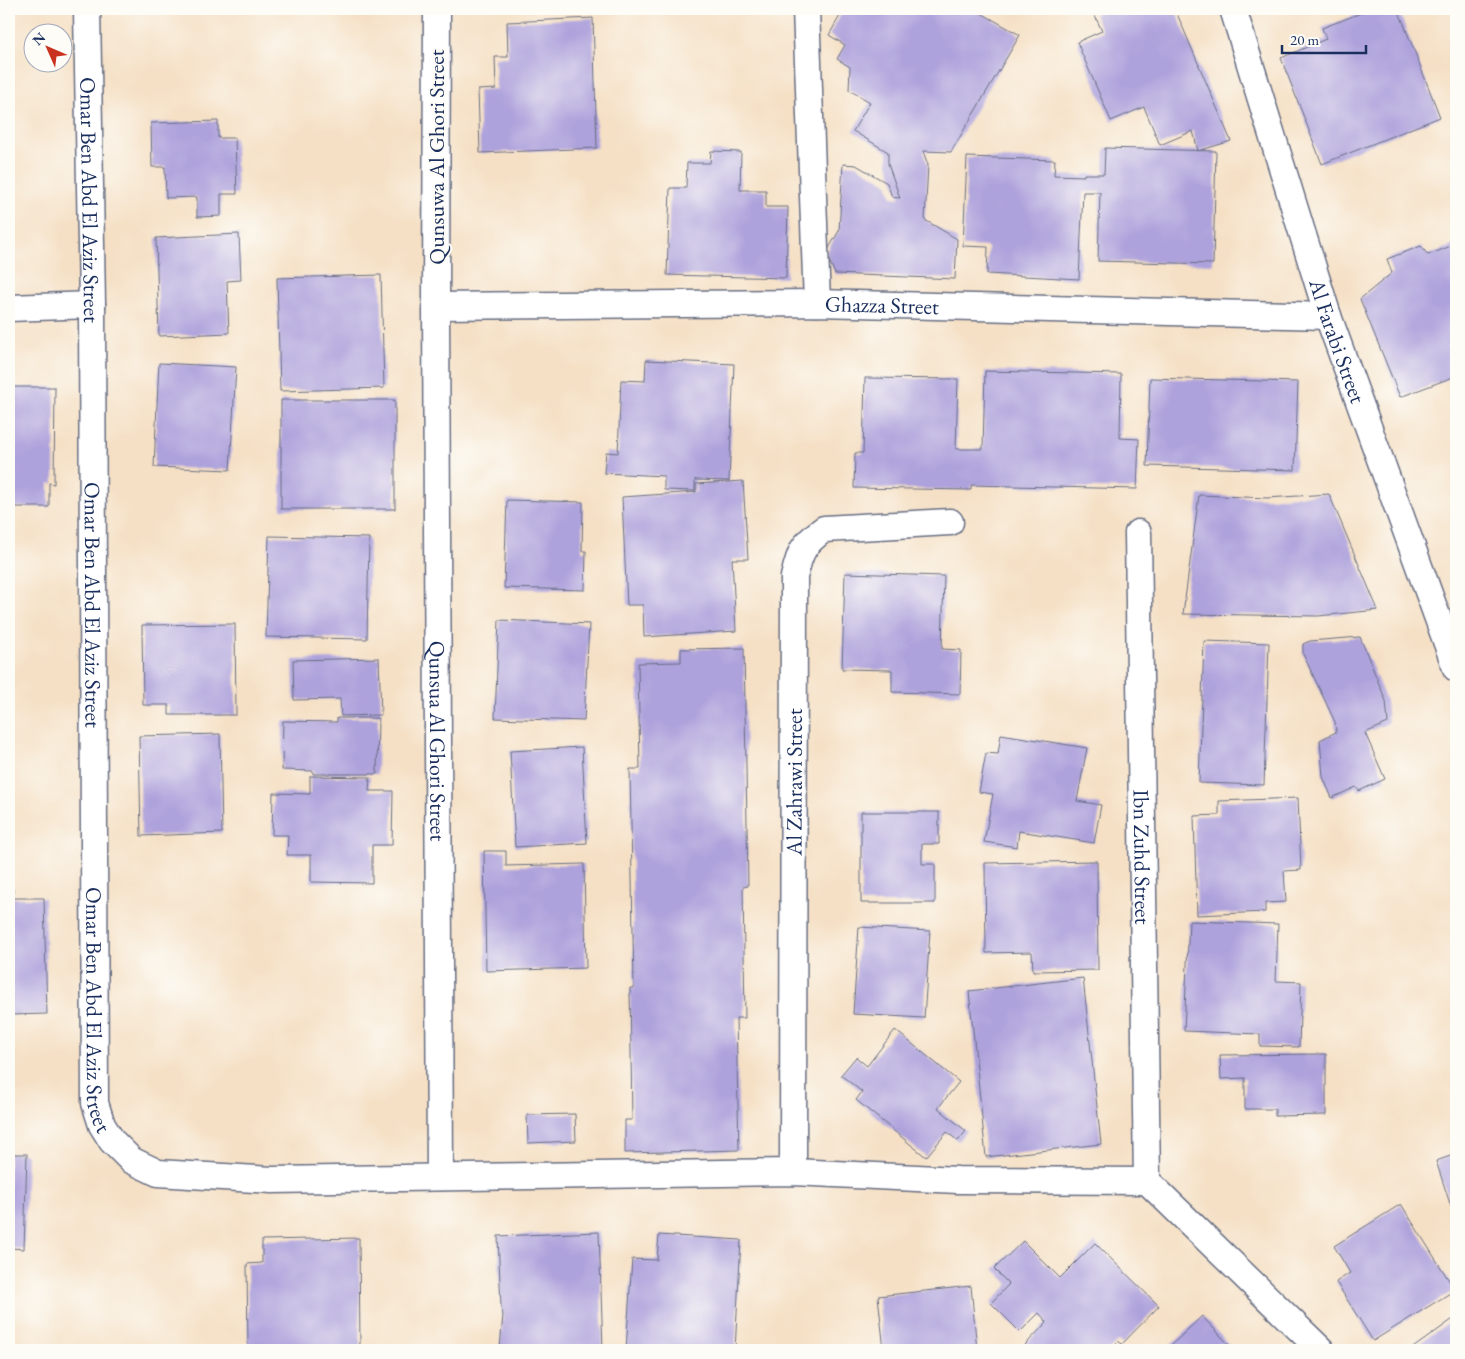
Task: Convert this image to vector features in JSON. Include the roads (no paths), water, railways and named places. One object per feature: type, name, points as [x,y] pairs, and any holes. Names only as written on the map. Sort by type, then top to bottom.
[{"type":"street","name":"Omar Ben Abd El Aziz Street","points":[[87,9],[92,305],[95,1103],[102,1125],[112,1141],[131,1160],[158,1173],[272,1180],[440,1177]]},
{"type":"street","name":"Qunsuwa Al Ghori Street","points":[[436,306],[437,9]]},
{"type":"street","points":[[806,9],[817,303]]},
{"type":"street","name":"Al Farabi Street","points":[[1233,9],[1328,316],[1456,668]]},
{"type":"street","name":"Ghazza Street","points":[[436,306],[817,303],[1328,316]]},
{"type":"street","points":[[9,308],[92,305]]},
{"type":"street","name":"Qunsua Al Ghori Street","points":[[436,306],[440,1177]]},
{"type":"street","name":"Al Zahrawi Street","points":[[794,1172],[794,577],[799,556],[808,540],[824,529],[950,522]]},
{"type":"street","name":"Ibn Zuhd Street","points":[[1138,533],[1147,1180]]},
{"type":"street","points":[[440,1177],[794,1172],[958,1180],[1147,1180],[1322,1350]]}]
